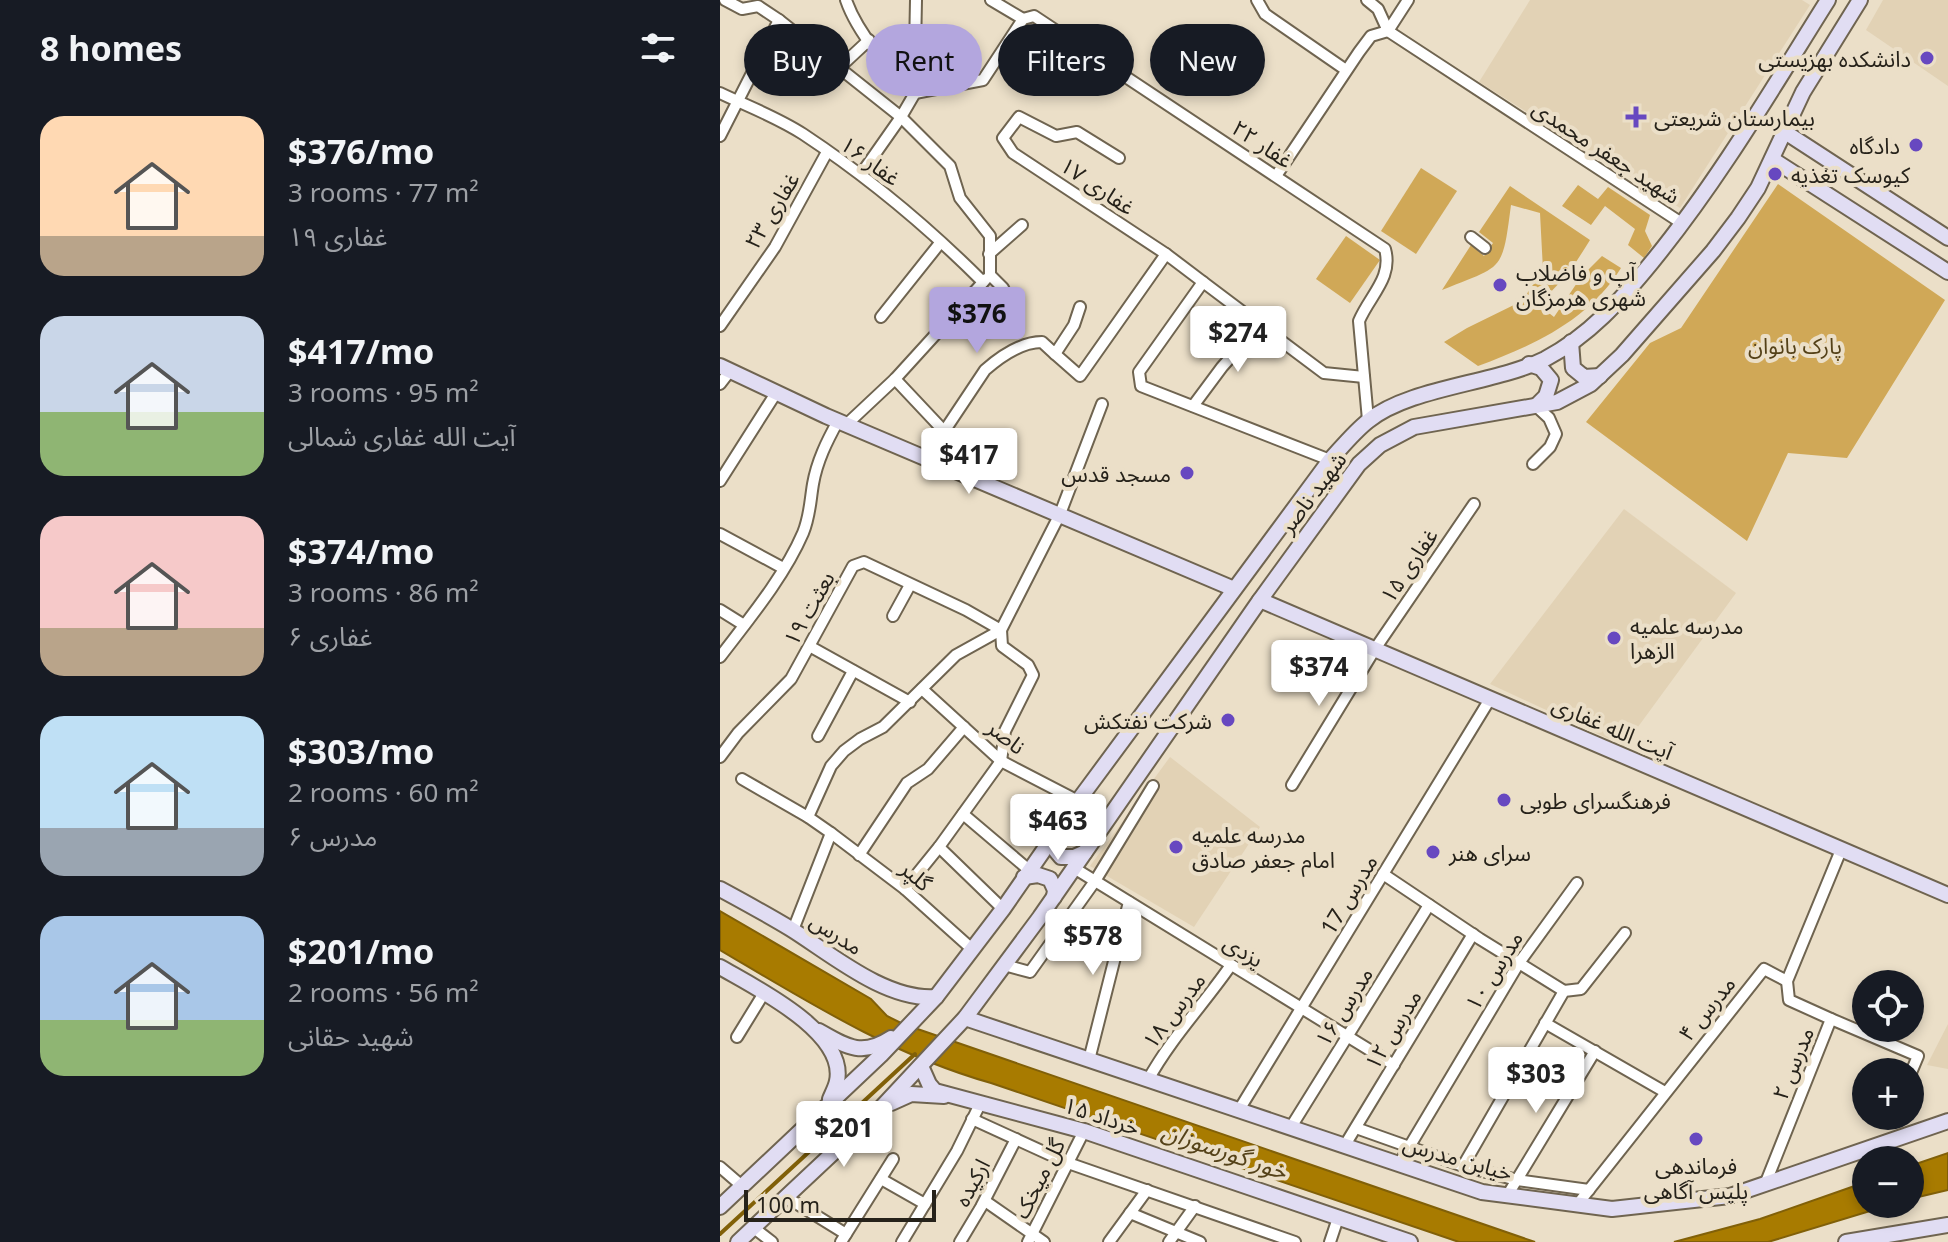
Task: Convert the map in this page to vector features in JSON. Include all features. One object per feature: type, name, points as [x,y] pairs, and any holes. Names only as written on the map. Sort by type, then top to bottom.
[{"type":"main road","name":"شهید ناصر","points":[[720,1207],[825,1108],[877,1052],[916,1020],[936,997],[1330,460],[1368,420],[1392,406],[1544,359],[1571,342],[1621,300],[1683,224],[1724,165],[1828,0]]},
{"type":"main road","name":"شهید ناصر","points":[[738,1242],[881,1108],[965,1018],[1054,897],[1260,600],[1359,464],[1380,445],[1414,427],[1557,402],[1600,376],[1622,355],[1713,251],[1758,188],[1817,67],[1860,0]]},
{"type":"main road","points":[[1785,132],[1948,238]]},
{"type":"main road","points":[[1772,159],[1948,272]]},
{"type":"main road","points":[[1571,342],[1573,368],[1584,377],[1600,376]]},
{"type":"main road","points":[[1529,364],[1541,368],[1551,380],[1550,389],[1536,406]]},
{"type":"main road","points":[[725,368],[776,393],[1234,589]]},
{"type":"main road","name":"آیت الله غفاری","points":[[1260,600],[1948,895]]},
{"type":"main road","points":[[1052,838],[1052,845],[1061,857],[1074,857],[1085,852]]},
{"type":"main road","points":[[1027,874],[1050,879],[1055,890],[1054,897]]},
{"type":"main road","name":"مدرس","points":[[720,889],[793,930],[830,957],[870,979],[915,997],[936,997]]},
{"type":"main road","points":[[722,972],[764,993],[815,1029],[829,1048],[837,1071],[837,1082],[825,1108]]},
{"type":"main road","name":"خیابن مدرس","points":[[965,1018],[1482,1192],[1612,1209],[1730,1196],[1948,1121]]},
{"type":"main road","points":[[815,1029],[856,1049],[877,1052]]},
{"type":"main road","points":[[921,1066],[935,1091],[960,1098]]},
{"type":"main road","points":[[881,1108],[911,1094],[960,1098]]},
{"type":"main road","name":"۱۵ خرداد","points":[[960,1098],[1084,1131],[1410,1242]]},
{"type":"main road","points":[[1846,1242],[1948,1225]]},
{"type":"street","points":[[725,0],[742,9],[760,3],[784,24]]},
{"type":"street","points":[[846,0],[866,35]]},
{"type":"street","points":[[916,0],[916,24]]},
{"type":"street","name":"غفار ۲۲","points":[[991,0],[1023,19],[1034,16],[1044,22],[1385,249],[1389,262],[1382,283],[1365,306],[1359,321],[1368,420]]},
{"type":"street","points":[[1257,0],[1265,14],[1346,70]]},
{"type":"street","name":"شهید جعفر محمدی","points":[[1367,0],[1378,9],[1388,31],[1683,224]]},
{"type":"street","points":[[1276,176],[1371,36],[1388,31],[1408,0]]},
{"type":"street","points":[[982,80],[1023,19]]},
{"type":"street","points":[[720,136],[779,20]]},
{"type":"street","points":[[850,58],[866,43]]},
{"type":"street","points":[[720,657],[802,536],[811,511],[812,485],[819,457],[843,422],[895,379],[987,279],[990,236],[960,198],[950,166],[901,117],[850,75]]},
{"type":"street","name":"غفار ۱۶","points":[[720,93],[802,133],[861,174],[940,243],[1003,288],[1013,310]]},
{"type":"street","points":[[861,174],[913,96]]},
{"type":"street","name":"غفاری ۱۷","points":[[1119,158],[1077,132],[1056,136],[1019,117],[1003,138],[1013,153],[1166,254]]},
{"type":"street","name":"غفاری ۲۳","points":[[720,326],[775,247],[827,152]]},
{"type":"street","points":[[989,254],[1022,225]]},
{"type":"street","points":[[1471,237],[1485,248]]},
{"type":"street","points":[[881,317],[940,243]]},
{"type":"street","points":[[927,457],[985,370],[1030,342],[1042,342],[1080,376],[1166,254],[1324,373],[1364,377]]},
{"type":"street","points":[[1203,282],[1139,372],[1141,386],[1330,460]]},
{"type":"street","points":[[1055,354],[1074,325],[1080,307]]},
{"type":"street","points":[[1193,406],[1260,324]]},
{"type":"street","points":[[720,384],[725,368]]},
{"type":"street","points":[[895,379],[943,430]]},
{"type":"street","points":[[720,481],[776,393]]},
{"type":"street","points":[[905,889],[1001,761],[1005,731],[1033,675],[1028,665],[1002,646],[1001,630],[1060,514],[1102,404]]},
{"type":"street","points":[[1533,464],[1550,447],[1556,434],[1549,418],[1536,406]]},
{"type":"street","name":"غفاری ۱۵","points":[[1292,785],[1375,649],[1474,504]]},
{"type":"street","points":[[720,534],[783,568]]},
{"type":"street","name":"بعثت ۱۹","points":[[720,757],[738,733],[777,696],[811,647],[853,566],[864,562],[1001,630]]},
{"type":"street","points":[[893,616],[910,585]]},
{"type":"street","points":[[720,610],[744,625]]},
{"type":"street","points":[[808,817],[831,766],[844,751],[883,727],[956,655],[1001,630]]},
{"type":"street","points":[[811,647],[910,702]]},
{"type":"street","points":[[818,736],[853,671]]},
{"type":"street","name":"ناصر","points":[[922,689],[1001,761],[1078,801]]},
{"type":"street","name":"مدرس 17","points":[[1239,1110],[1490,699]]},
{"type":"street","points":[[859,855],[907,783],[928,769],[964,727]]},
{"type":"street","name":"گلپر","points":[[742,779],[831,833],[905,889],[973,950]]},
{"type":"street","points":[[1004,965],[1030,972],[1095,881],[1153,786]]},
{"type":"street","points":[[963,814],[1027,874]]},
{"type":"street","points":[[793,930],[831,833]]},
{"type":"street","points":[[939,847],[1003,909]]},
{"type":"street","points":[[1787,981],[1841,850]]},
{"type":"street","name":"یزدی","points":[[1074,868],[1394,1065]]},
{"type":"street","points":[[1383,874],[1564,991],[1581,989],[1625,933]]},
{"type":"street","name":"مدرس ۱۰","points":[[1399,1164],[1519,963],[1577,883]]},
{"type":"street","points":[[1089,1060],[1129,902]]},
{"type":"street","name":"مدرس ۱۶","points":[[1291,1127],[1429,905]]},
{"type":"street","name":"مدرس ۱۲","points":[[1345,1145],[1473,934]]},
{"type":"street","name":"مدرس ۱۸","points":[[1148,1080],[1164,1050],[1210,996],[1231,965]]},
{"type":"street","name":"مدرس ۴","points":[[1577,1205],[1764,969],[1787,981]]},
{"type":"street","name":"مدرس ۲","points":[[1766,1182],[1831,1019],[1789,1000],[1787,981]]},
{"type":"street","points":[[1463,1166],[1564,991]]},
{"type":"street","points":[[737,1037],[764,993]]},
{"type":"street","points":[[1831,1019],[1917,1058]]},
{"type":"street","points":[[1545,1023],[1665,1092]]},
{"type":"street","points":[[1507,1196],[1595,1051]]},
{"type":"street","points":[[902,1242],[981,1102]]},
{"type":"street","points":[[972,1119],[1068,1163],[1295,1242]]},
{"type":"street","points":[[1356,1128],[1463,1166],[1517,1180],[1589,1190]]},
{"type":"street","name":"گل میخک","points":[[1030,1238],[1084,1131]]},
{"type":"street","name":"ارکیده","points":[[960,1242],[1016,1139]]},
{"type":"street","points":[[786,1197],[844,1238],[893,1159]]},
{"type":"street","points":[[720,1167],[742,1186]]},
{"type":"street","points":[[881,1179],[925,1204]]},
{"type":"street","points":[[1109,1242],[1147,1190]]},
{"type":"street","points":[[985,1201],[1030,1238],[1044,1242]]},
{"type":"street","points":[[1169,1242],[1195,1206]]},
{"type":"street","points":[[1130,1213],[1200,1242]]},
{"type":"street","points":[[1330,1242],[1338,1218]]},
{"type":"street","points":[[754,1228],[772,1242]]},
{"type":"shaded area","name":"بیمارستان شریعتی","points":[[1530,0],[1802,0],[1810,5],[1680,208],[1479,82]]},
{"type":"shaded area","name":"دانشکده بهزیستی","points":[[1883,0],[1948,0],[1948,86],[1866,30]]},
{"type":"shaded area","name":"مدرسه علمیه الزهرا","points":[[1624,509],[1736,593],[1624,746],[1490,684]]},
{"type":"shaded area","name":"مدرسه علمیه امام جعفر صادق","points":[[1170,757],[1260,827],[1194,927],[1090,866]]},
{"type":"shaded area","points":[[1948,1024],[1948,1069],[1927,1065]]},
{"type":"green space","points":[[1421,168],[1457,191],[1416,254],[1381,231]]},
{"type":"green space","name":"پارک بانوان","points":[[1778,184],[1945,300],[1847,458],[1788,453],[1747,541],[1586,422],[1650,343],[1681,328]]},
{"type":"green space","points":[[1578,185],[1598,199],[1608,187],[1650,215],[1645,231],[1652,246],[1644,258],[1628,245],[1635,229],[1605,206],[1591,225],[1562,206]]},
{"type":"green space","points":[[1510,186],[1590,240],[1540,306],[1554,317],[1581,277],[1602,256],[1621,268],[1608,287],[1576,317],[1539,340],[1478,366],[1444,342],[1522,301],[1543,270],[1540,213],[1511,205],[1502,255],[1496,264],[1478,276],[1442,290],[1471,245],[1484,256],[1493,243],[1479,232]]},
{"type":"green space","points":[[1346,236],[1380,260],[1350,303],[1316,279]]},
{"type":"water","name":"خور گورسوزان","points":[[720,911],[871,999],[887,1016],[903,1024],[1535,1242],[1459,1242],[919,1058],[851,1026],[720,950]]},
{"type":"water","points":[[1948,1153],[1948,1190],[1924,1196],[1924,1161]]},
{"type":"water","points":[[1852,1187],[1852,1216],[1768,1242],[1674,1242],[1760,1219]]},
{"type":"waterway","points":[[720,1234],[915,1054]]},
{"type":"place","name":"دانشکده بهزیستی","points":[[1927,58]]},
{"type":"place","name":"بیمارستان شریعتی","points":[[1636,117]]},
{"type":"place","name":"دادگاه","points":[[1916,145]]},
{"type":"place","name":"کیوسک تغذیه","points":[[1775,174]]},
{"type":"place","name":"آب و فاضلاب شهری هرمزگان","points":[[1500,285]]},
{"type":"place","name":"مسجد قدس","points":[[1187,473]]},
{"type":"place","name":"مدرسه علمیه الزهرا","points":[[1614,638]]},
{"type":"place","name":"شرکت نفتکش","points":[[1228,720]]},
{"type":"place","name":"فرهنگسرای طوبی","points":[[1504,800]]},
{"type":"place","name":"مدرسه علمیه امام جعفر صادق","points":[[1176,847]]},
{"type":"place","name":"سرای هنر","points":[[1433,852]]},
{"type":"place","name":"فرماندهی پلیس آگاهی","points":[[1696,1139]]}]
